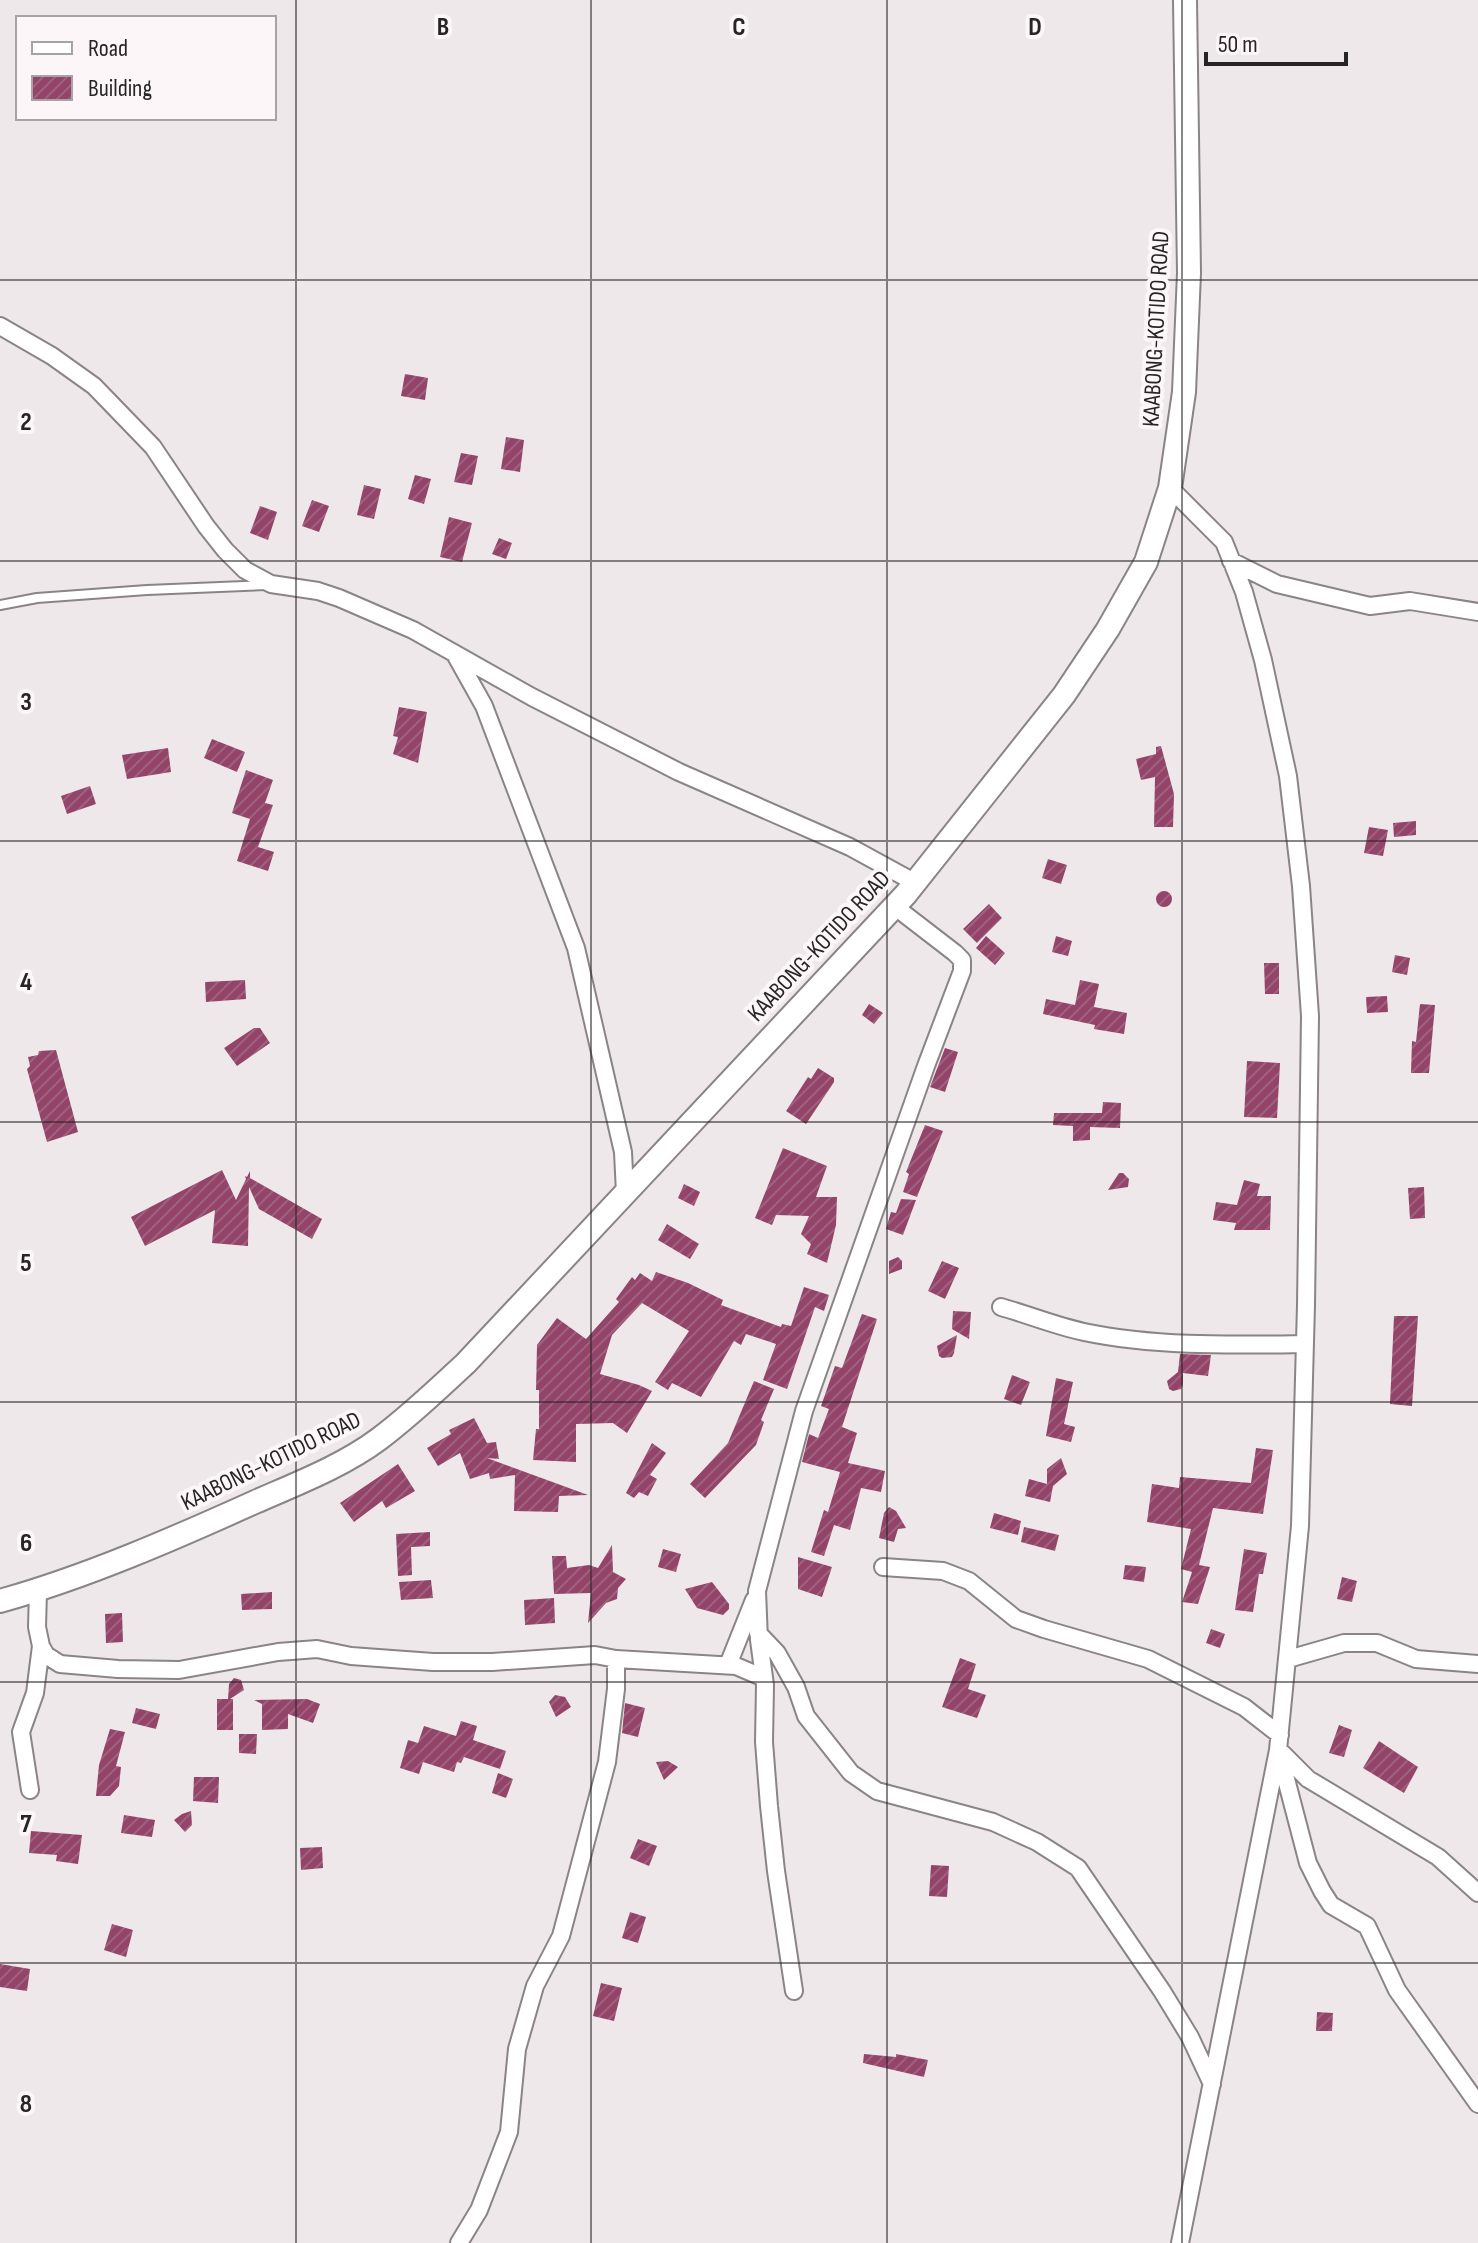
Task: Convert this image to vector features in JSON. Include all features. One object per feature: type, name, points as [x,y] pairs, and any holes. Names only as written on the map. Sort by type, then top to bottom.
[{"type":"main road","name":"KAABONG-KOTIDO ROAD","points":[[0,1601],[38,1591],[232,1513],[377,1441],[466,1363],[894,906],[1064,695],[1108,629],[1146,562],[1170,488],[1184,392],[1189,273],[1185,0]]},
{"type":"street","points":[[0,326],[52,356],[94,386],[153,447],[225,550],[245,570],[271,584],[318,591],[339,598],[413,630],[679,772],[850,847],[914,882]]},
{"type":"street","points":[[1170,488],[1224,542],[1244,592],[1259,646],[1288,776],[1301,886],[1310,1016],[1300,1526],[1288,1659],[1279,1742],[1180,2243]]},
{"type":"street","points":[[1231,561],[1277,584],[1370,606],[1410,601],[1478,612]]},
{"type":"street","points":[[455,654],[484,706],[576,948],[623,1152],[625,1193]]},
{"type":"street","points":[[728,1665],[757,1591],[804,1411],[962,971],[962,960],[955,953],[894,906]]},
{"type":"street","points":[[1001,1307],[1083,1332],[1147,1341],[1217,1345],[1305,1344]]},
{"type":"street","points":[[883,1567],[943,1571],[969,1581],[1016,1619],[1148,1659],[1244,1707],[1279,1742],[1308,1779],[1438,1857],[1478,1893]]},
{"type":"street","points":[[38,1591],[37,1627],[41,1646],[46,1655],[60,1664],[179,1670],[278,1652],[317,1649],[351,1656],[433,1662],[492,1662],[595,1655],[616,1659],[728,1665],[764,1678]]},
{"type":"street","points":[[757,1591],[770,1819],[794,1991]]},
{"type":"street","points":[[758,1633],[777,1653],[796,1687],[806,1716],[851,1773],[877,1791],[993,1822],[1037,1842],[1078,1868],[1162,1991],[1190,2037],[1212,2084]]},
{"type":"street","points":[[1288,1659],[1344,1643],[1377,1643],[1416,1659],[1478,1664]]},
{"type":"street","points":[[30,1790],[21,1732],[35,1693],[41,1646]]},
{"type":"street","points":[[459,2243],[479,2210],[509,2132],[517,2049],[535,1986],[561,1936],[607,1762],[615,1703],[616,1659]]},
{"type":"street","points":[[1279,1742],[1308,1863],[1322,1891],[1331,1905],[1367,1926],[1397,1990],[1478,2104]]},
{"type":"lane","points":[[0,605],[37,598],[271,584]]},
{"type":"building","points":[[405,374],[428,378],[425,400],[401,396]]},
{"type":"building","points":[[506,437],[524,440],[520,472],[501,469]]},
{"type":"building","points":[[461,453],[478,456],[472,485],[454,482]]},
{"type":"building","points":[[415,475],[431,479],[424,504],[408,499]]},
{"type":"building","points":[[364,485],[381,489],[374,519],[357,515]]},
{"type":"building","points":[[312,500],[329,506],[319,532],[302,526]]},
{"type":"building","points":[[260,506],[277,512],[268,540],[250,533]]},
{"type":"building","points":[[449,517],[472,523],[462,562],[440,557]]},
{"type":"building","points":[[499,538],[512,543],[506,559],[492,554]]},
{"type":"building","points":[[399,707],[427,712],[418,763],[393,754],[398,737],[393,736]]},
{"type":"building","points":[[212,739],[245,752],[237,772],[204,758]]},
{"type":"building","points":[[1161,746],[1174,794],[1173,827],[1154,827],[1155,777],[1141,780],[1136,759],[1156,754],[1156,747]]},
{"type":"building","points":[[168,748],[171,772],[127,779],[122,755]]},
{"type":"building","points":[[246,770],[273,780],[265,803],[273,805],[258,847],[274,852],[268,871],[237,861],[250,819],[232,813]]},
{"type":"building","points":[[90,786],[96,804],[67,814],[61,796]]},
{"type":"building","points":[[1416,821],[1416,835],[1394,837],[1393,823]]},
{"type":"building","points":[[1369,827],[1388,830],[1383,856],[1364,853]]},
{"type":"building","points":[[1048,859],[1067,865],[1061,884],[1042,878]]},
{"type":"building","points":[[1164,891],[1170,893],[1170,905],[1164,907],[1158,905],[1156,899],[1158,893]]},
{"type":"building","points":[[989,904],[1002,918],[977,943],[963,929]]},
{"type":"building","points":[[986,936],[1005,953],[995,965],[976,948]]},
{"type":"building","points":[[1056,936],[1072,941],[1068,956],[1052,952]]},
{"type":"building","points":[[1395,955],[1410,958],[1407,975],[1392,972]]},
{"type":"building","points":[[1264,963],[1279,963],[1279,994],[1265,994]]},
{"type":"building","points":[[245,980],[246,999],[206,1002],[205,982]]},
{"type":"building","points":[[1080,980],[1099,984],[1094,1007],[1127,1013],[1124,1034],[1043,1014],[1046,999],[1075,1005]]},
{"type":"building","points":[[1387,996],[1388,1012],[1367,1013],[1366,997]]},
{"type":"building","points":[[869,1004],[883,1013],[874,1024],[862,1015]]},
{"type":"building","points":[[1420,1004],[1435,1005],[1429,1073],[1411,1073],[1412,1041],[1416,1042]]},
{"type":"building","points":[[254,1028],[260,1028],[270,1043],[237,1066],[224,1048]]},
{"type":"building","points":[[945,1048],[958,1052],[945,1092],[930,1087]]},
{"type":"building","points":[[56,1050],[78,1132],[47,1142],[27,1069],[30,1066],[28,1057],[38,1055],[39,1051]]},
{"type":"building","points":[[1247,1061],[1280,1063],[1277,1118],[1244,1117]]},
{"type":"building","points":[[818,1068],[834,1078],[834,1082],[806,1124],[786,1111],[808,1077],[811,1079]]},
{"type":"building","points":[[1103,1102],[1121,1103],[1120,1128],[1090,1127],[1090,1140],[1073,1141],[1073,1126],[1053,1125],[1054,1113],[1102,1113]]},
{"type":"building","points":[[925,1125],[943,1131],[917,1197],[903,1192],[909,1174],[906,1172]]},
{"type":"building","points":[[783,1148],[827,1166],[816,1197],[837,1197],[836,1225],[827,1263],[807,1254],[811,1244],[801,1234],[809,1216],[776,1215],[772,1225],[755,1218]]},
{"type":"building","points":[[222,1170],[236,1200],[250,1171],[250,1178],[322,1219],[312,1239],[259,1209],[249,1187],[248,1246],[212,1243],[215,1210],[145,1246],[131,1217]]},
{"type":"building","points":[[1119,1173],[1129,1179],[1128,1187],[1108,1190]]},
{"type":"building","points":[[1244,1180],[1260,1184],[1257,1196],[1271,1196],[1270,1230],[1234,1230],[1236,1223],[1213,1220],[1216,1202],[1237,1205]]},
{"type":"building","points":[[684,1184],[700,1192],[694,1206],[678,1198]]},
{"type":"building","points":[[1424,1187],[1425,1218],[1410,1219],[1408,1188]]},
{"type":"building","points":[[901,1199],[916,1200],[903,1235],[886,1229],[891,1212],[896,1213]]},
{"type":"building","points":[[667,1224],[699,1244],[690,1259],[658,1240]]},
{"type":"building","points":[[898,1257],[902,1261],[902,1269],[889,1274],[889,1261]]},
{"type":"building","points":[[942,1261],[959,1268],[945,1299],[928,1291]]},
{"type":"building","points":[[656,1272],[723,1300],[721,1305],[781,1327],[782,1324],[791,1326],[804,1287],[829,1295],[824,1311],[815,1307],[787,1389],[763,1380],[776,1344],[746,1334],[741,1345],[734,1341],[701,1397],[672,1383],[668,1390],[655,1382],[689,1331],[642,1303],[612,1335],[600,1374],[652,1391],[627,1433],[613,1423],[576,1424],[576,1462],[533,1460],[536,1429],[539,1429],[537,1345],[557,1318],[586,1339],[619,1302],[616,1299],[632,1277],[635,1280],[640,1273],[652,1281]]},
{"type":"building","points":[[953,1311],[971,1312],[969,1339],[952,1329]]},
{"type":"building","points":[[862,1314],[877,1319],[842,1427],[857,1433],[848,1463],[885,1471],[881,1492],[861,1488],[850,1530],[834,1525],[824,1556],[811,1552],[840,1472],[802,1462],[809,1434],[818,1438],[829,1409],[821,1406],[835,1366],[842,1368]]},
{"type":"building","points":[[1394,1316],[1418,1316],[1412,1406],[1390,1404]]},
{"type":"building","points":[[957,1335],[952,1357],[939,1356],[937,1346]]},
{"type":"building","points":[[1180,1354],[1211,1355],[1208,1376],[1183,1373],[1181,1389],[1173,1391],[1169,1389],[1167,1381],[1178,1372]]},
{"type":"building","points":[[1012,1375],[1030,1382],[1021,1405],[1004,1399]]},
{"type":"building","points":[[1056,1378],[1073,1382],[1064,1424],[1075,1427],[1071,1442],[1046,1436]]},
{"type":"building","points":[[754,1381],[774,1389],[761,1420],[764,1422],[756,1445],[705,1498],[690,1484],[728,1443]]},
{"type":"building","points":[[474,1418],[487,1443],[496,1442],[499,1459],[487,1458],[588,1495],[559,1496],[558,1512],[514,1511],[515,1475],[490,1479],[489,1473],[470,1479],[460,1453],[438,1466],[427,1448],[451,1434],[449,1430]]},
{"type":"building","points":[[652,1443],[666,1453],[650,1475],[657,1479],[648,1496],[639,1492],[634,1498],[626,1493]]},
{"type":"building","points":[[1256,1448],[1273,1450],[1263,1514],[1213,1508],[1199,1565],[1210,1567],[1198,1604],[1182,1602],[1192,1572],[1181,1569],[1191,1529],[1147,1522],[1152,1484],[1179,1488],[1180,1477],[1251,1483]]},
{"type":"building","points":[[1061,1458],[1067,1474],[1053,1486],[1050,1502],[1025,1496],[1029,1479],[1047,1484],[1047,1469]]},
{"type":"building","points":[[398,1464],[415,1491],[386,1508],[382,1501],[354,1522],[340,1503]]},
{"type":"building","points":[[889,1507],[896,1511],[906,1528],[898,1529],[894,1542],[879,1538],[884,1513]]},
{"type":"building","points":[[994,1513],[1021,1521],[1018,1535],[990,1528]]},
{"type":"building","points":[[1024,1527],[1059,1535],[1055,1551],[1021,1542]]},
{"type":"building","points":[[430,1532],[430,1546],[411,1547],[412,1575],[398,1576],[396,1534]]},
{"type":"building","points":[[612,1545],[613,1572],[626,1579],[618,1588],[617,1599],[606,1603],[588,1623],[591,1593],[554,1594],[552,1556],[566,1556],[567,1568],[589,1565],[598,1568]]},
{"type":"building","points":[[663,1549],[681,1554],[676,1572],[658,1567]]},
{"type":"building","points":[[1244,1549],[1267,1553],[1263,1574],[1259,1574],[1253,1612],[1235,1610]]},
{"type":"building","points":[[798,1557],[832,1567],[822,1597],[798,1589]]},
{"type":"building","points":[[1125,1565],[1146,1567],[1144,1582],[1123,1579]]},
{"type":"building","points":[[1342,1577],[1357,1581],[1352,1602],[1337,1599]]},
{"type":"building","points":[[431,1580],[433,1598],[401,1600],[399,1582]]},
{"type":"building","points":[[712,1582],[729,1604],[723,1615],[697,1608],[685,1589]]},
{"type":"building","points":[[272,1592],[272,1609],[242,1610],[241,1594]]},
{"type":"building","points":[[554,1598],[555,1623],[525,1625],[524,1600]]},
{"type":"building","points":[[122,1613],[123,1642],[106,1643],[105,1614]]},
{"type":"building","points":[[1211,1629],[1225,1634],[1220,1648],[1206,1643]]},
{"type":"building","points":[[960,1658],[976,1664],[968,1689],[986,1695],[977,1718],[942,1707]]},
{"type":"building","points":[[234,1678],[241,1680],[244,1690],[230,1699],[233,1699],[233,1730],[217,1730],[217,1699],[228,1699],[229,1684]]},
{"type":"building","points":[[555,1695],[565,1697],[571,1707],[556,1717],[549,1702]]},
{"type":"building","points":[[307,1699],[320,1704],[313,1723],[288,1714],[288,1729],[262,1730],[262,1704],[254,1700]]},
{"type":"building","points":[[625,1703],[645,1708],[638,1737],[622,1733]]},
{"type":"building","points":[[136,1708],[160,1714],[156,1729],[132,1723]]},
{"type":"building","points":[[461,1721],[477,1726],[473,1740],[506,1751],[500,1769],[464,1757],[461,1763],[457,1762],[454,1772],[423,1762],[419,1774],[400,1768],[408,1740],[418,1743],[424,1726],[456,1736]]},
{"type":"building","points":[[1339,1725],[1352,1730],[1344,1757],[1329,1753]]},
{"type":"building","points":[[110,1729],[125,1732],[116,1766],[121,1767],[119,1786],[110,1796],[96,1796],[99,1765]]},
{"type":"building","points":[[239,1734],[257,1734],[256,1754],[239,1753]]},
{"type":"building","points":[[1379,1741],[1418,1767],[1404,1793],[1363,1768]]},
{"type":"building","points":[[668,1761],[678,1767],[664,1780],[656,1762]]},
{"type":"building","points":[[498,1773],[513,1779],[506,1798],[492,1793]]},
{"type":"building","points":[[194,1777],[219,1777],[218,1803],[193,1801]]},
{"type":"building","points":[[191,1811],[192,1825],[185,1832],[174,1820]]},
{"type":"building","points":[[124,1815],[155,1820],[152,1837],[121,1833]]},
{"type":"building","points":[[31,1831],[82,1835],[78,1864],[56,1861],[57,1855],[29,1853]]},
{"type":"building","points":[[638,1839],[657,1846],[649,1866],[630,1858]]},
{"type":"building","points":[[322,1847],[323,1868],[301,1870],[300,1848]]},
{"type":"building","points":[[931,1865],[949,1866],[947,1897],[929,1896]]},
{"type":"building","points":[[630,1912],[646,1917],[638,1943],[622,1938]]},
{"type":"building","points":[[112,1924],[133,1930],[126,1957],[104,1950]]},
{"type":"building","points":[[0,1964],[30,1969],[27,1991],[0,1987]]},
{"type":"building","points":[[601,1983],[622,1988],[614,2021],[593,2016]]},
{"type":"building","points":[[1317,2012],[1333,2013],[1332,2031],[1316,2031]]},
{"type":"building","points":[[864,2054],[896,2057],[896,2054],[928,2060],[924,2077],[863,2063]]}]
